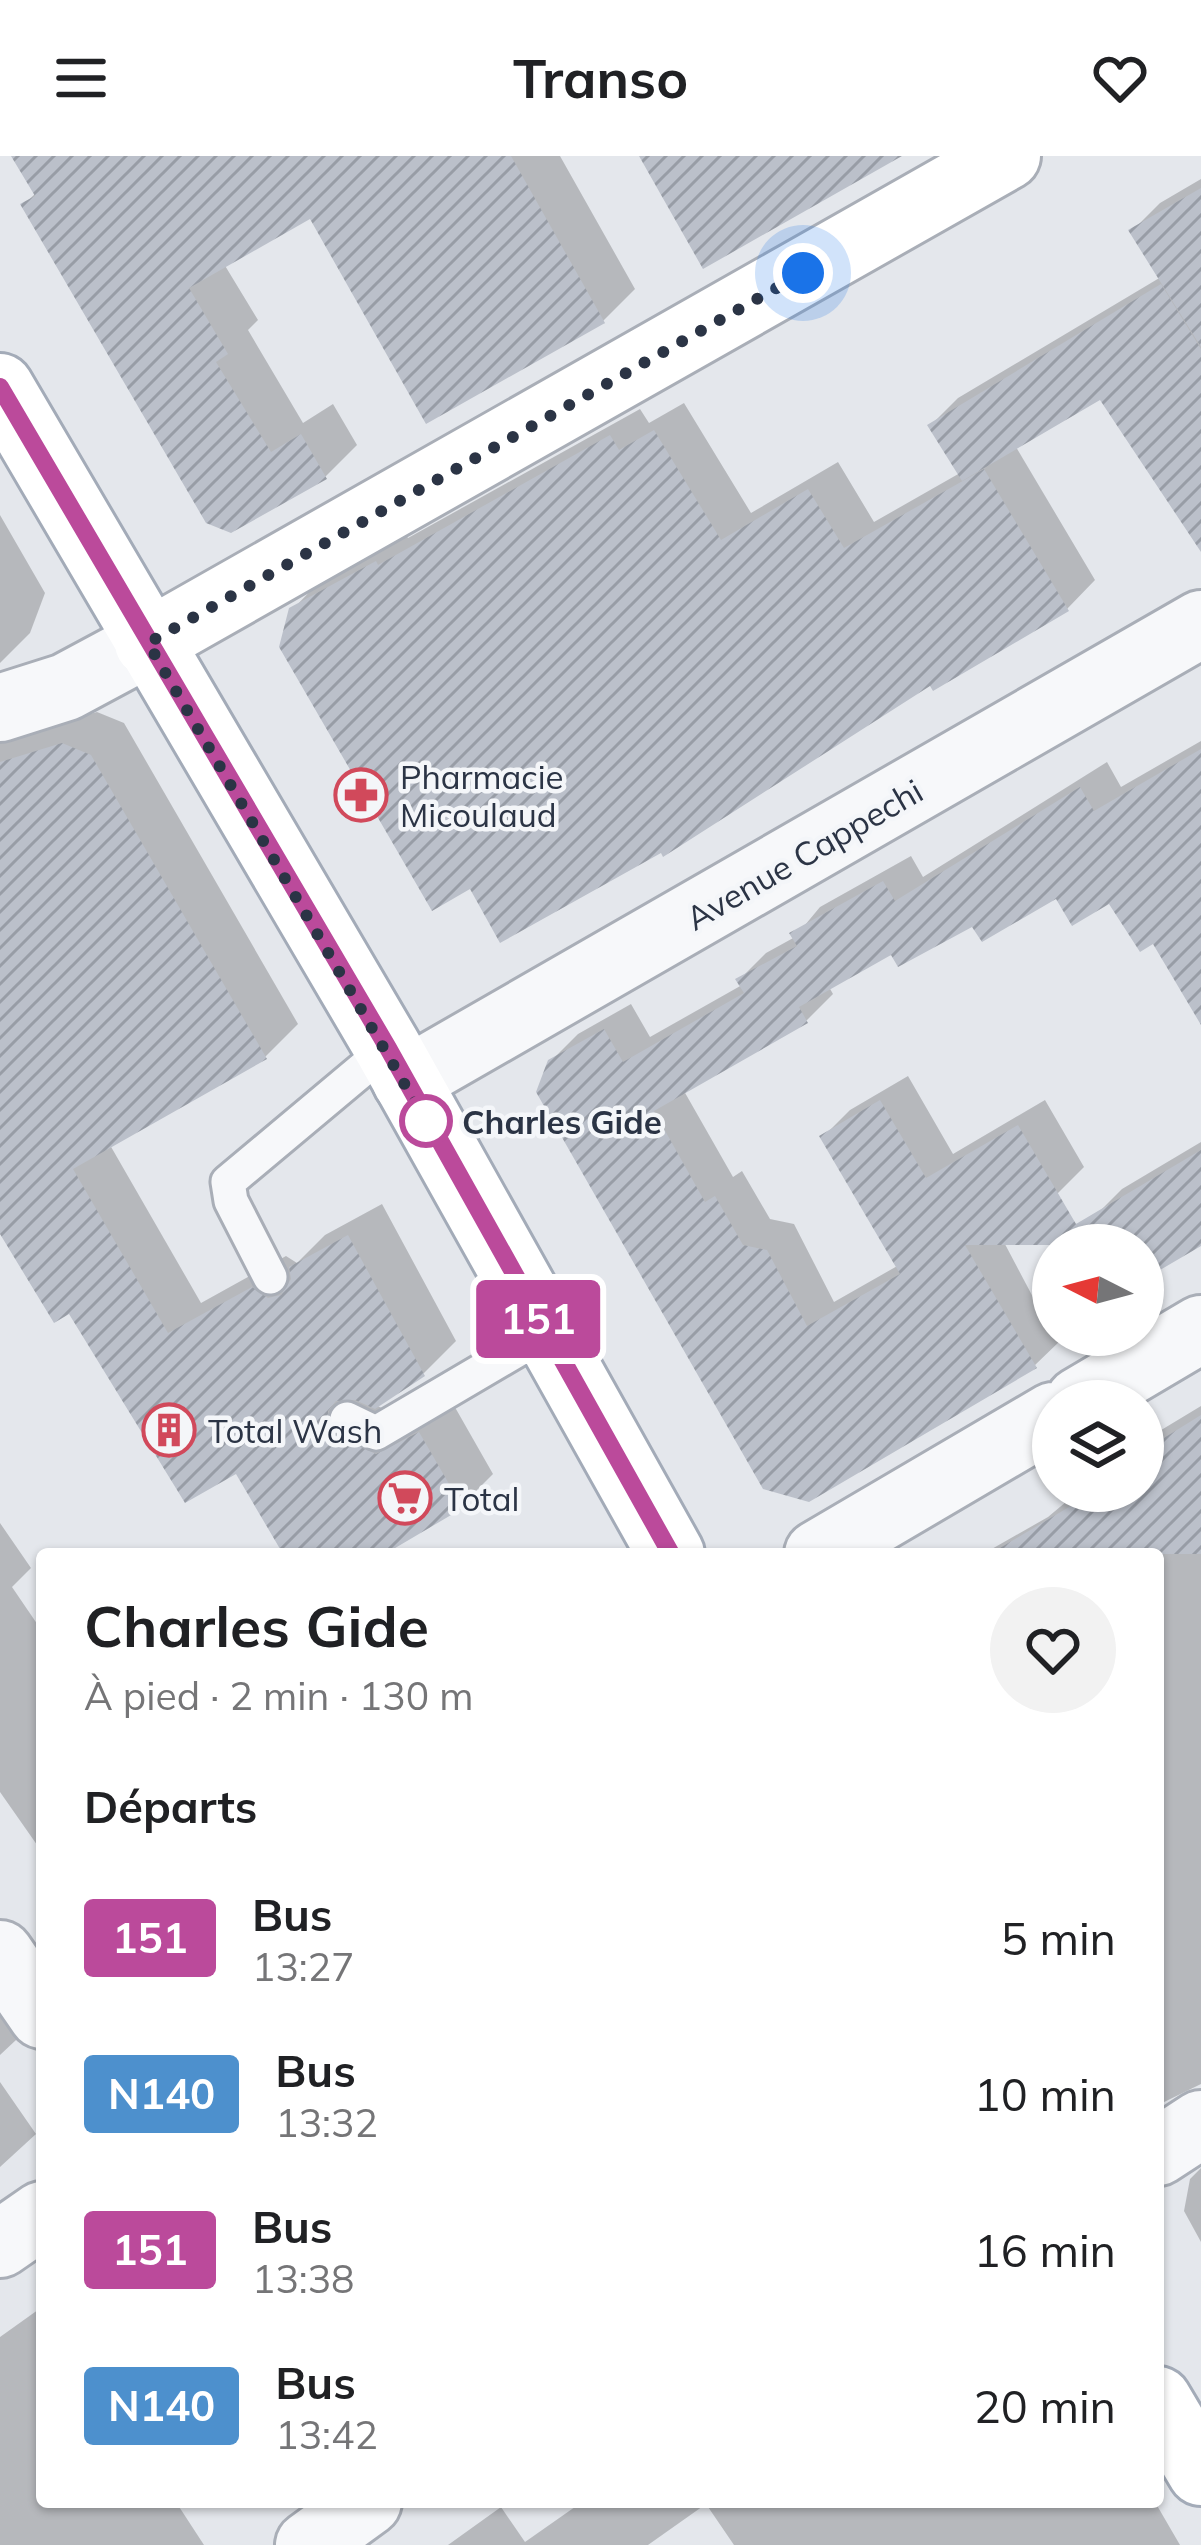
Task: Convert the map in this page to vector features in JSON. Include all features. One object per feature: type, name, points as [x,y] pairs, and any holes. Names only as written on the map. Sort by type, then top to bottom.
[{"type":"main road","points":[[148,643],[1007,156]]},
{"type":"main road","points":[[0,387],[397,1065],[668,1548]]},
{"type":"main road","points":[[1164,2410],[1201,2472]]},
{"type":"street","name":"Avenue Cappechi","points":[[397,1065],[1201,624]]},
{"type":"street","points":[[0,708],[66,687],[148,643]]},
{"type":"street","points":[[1115,1380],[1201,1329]]},
{"type":"street","points":[[828,1548],[1032,1428]]},
{"type":"street","points":[[0,1954],[36,2006]]},
{"type":"street","points":[[1164,2148],[1201,2124]]},
{"type":"street","points":[[0,2244],[36,2219]]},
{"type":"street","points":[[309,2545],[360,2508]]},
{"type":"lane","points":[[270,1277],[231,1201],[227,1182],[397,1065]]},
{"type":"lane","points":[[347,1419],[376,1433],[546,1333]]},
{"type":"building","points":[[11,156],[511,156],[605,323],[426,424],[310,219],[189,288],[228,354],[216,362],[271,452],[301,434],[327,479],[231,533],[206,523],[20,204],[35,196]]},
{"type":"building","points":[[639,156],[902,156],[703,269]]},
{"type":"building","points":[[1201,188],[1201,347],[1128,230]]},
{"type":"building","points":[[1161,284],[1201,349],[1201,552],[1100,400],[962,481],[927,425]]},
{"type":"building","points":[[654,430],[721,540],[808,489],[844,548],[984,469],[1069,611],[933,691],[930,686],[663,857],[661,853],[500,943],[470,889],[432,911],[279,647],[289,608],[376,561],[378,565],[610,435],[619,450]]},
{"type":"building","points":[[62,743],[91,755],[267,1059],[73,1169],[168,1333],[252,1287],[268,1298],[281,1295],[291,1279],[289,1267],[348,1235],[425,1376],[375,1409],[355,1400],[336,1401],[328,1411],[329,1430],[376,1454],[419,1432],[463,1508],[395,1548],[279,1548],[236,1474],[185,1503],[69,1314],[54,1323],[0,1234],[0,762]]},
{"type":"building","points":[[1201,749],[1201,1025],[1153,944],[1140,952],[1109,904],[1072,926],[1056,899],[982,942],[972,927],[898,967],[891,955],[799,1007],[808,1023],[654,1111],[705,1202],[715,1196],[743,1245],[767,1250],[807,1326],[900,1274],[819,1136],[880,1100],[926,1178],[1018,1125],[1076,1224],[1032,1224],[1032,1245],[965,1245],[1037,1368],[809,1502],[763,1489],[536,1092],[548,1060],[604,1029],[623,1062],[744,993],[735,979],[797,946],[789,933],[883,881],[895,901],[1080,787],[1094,811]]},
{"type":"building","points":[[1201,1150],[1201,1246],[1164,1268],[1164,1224],[1076,1224]]},
{"type":"building","points":[[1201,1415],[1201,1554],[1164,1554],[1164,1548],[1000,1548],[1061,1512],[1164,1512],[1164,1438]]},
{"type":"bus line","name":"151","points":[[0,387],[388,1048],[668,1548]]},
{"type":"place","name":"Pharmacie Micoulaud","points":[[361,795]]},
{"type":"place","name":"Charles Gide","points":[[426,1121]]},
{"type":"place","name":"Total Wash","points":[[169,1430]]},
{"type":"place","name":"Total","points":[[405,1498]]},
{"type":"route","points":[[426,1121],[388,1048],[148,643],[803,273]]}]
